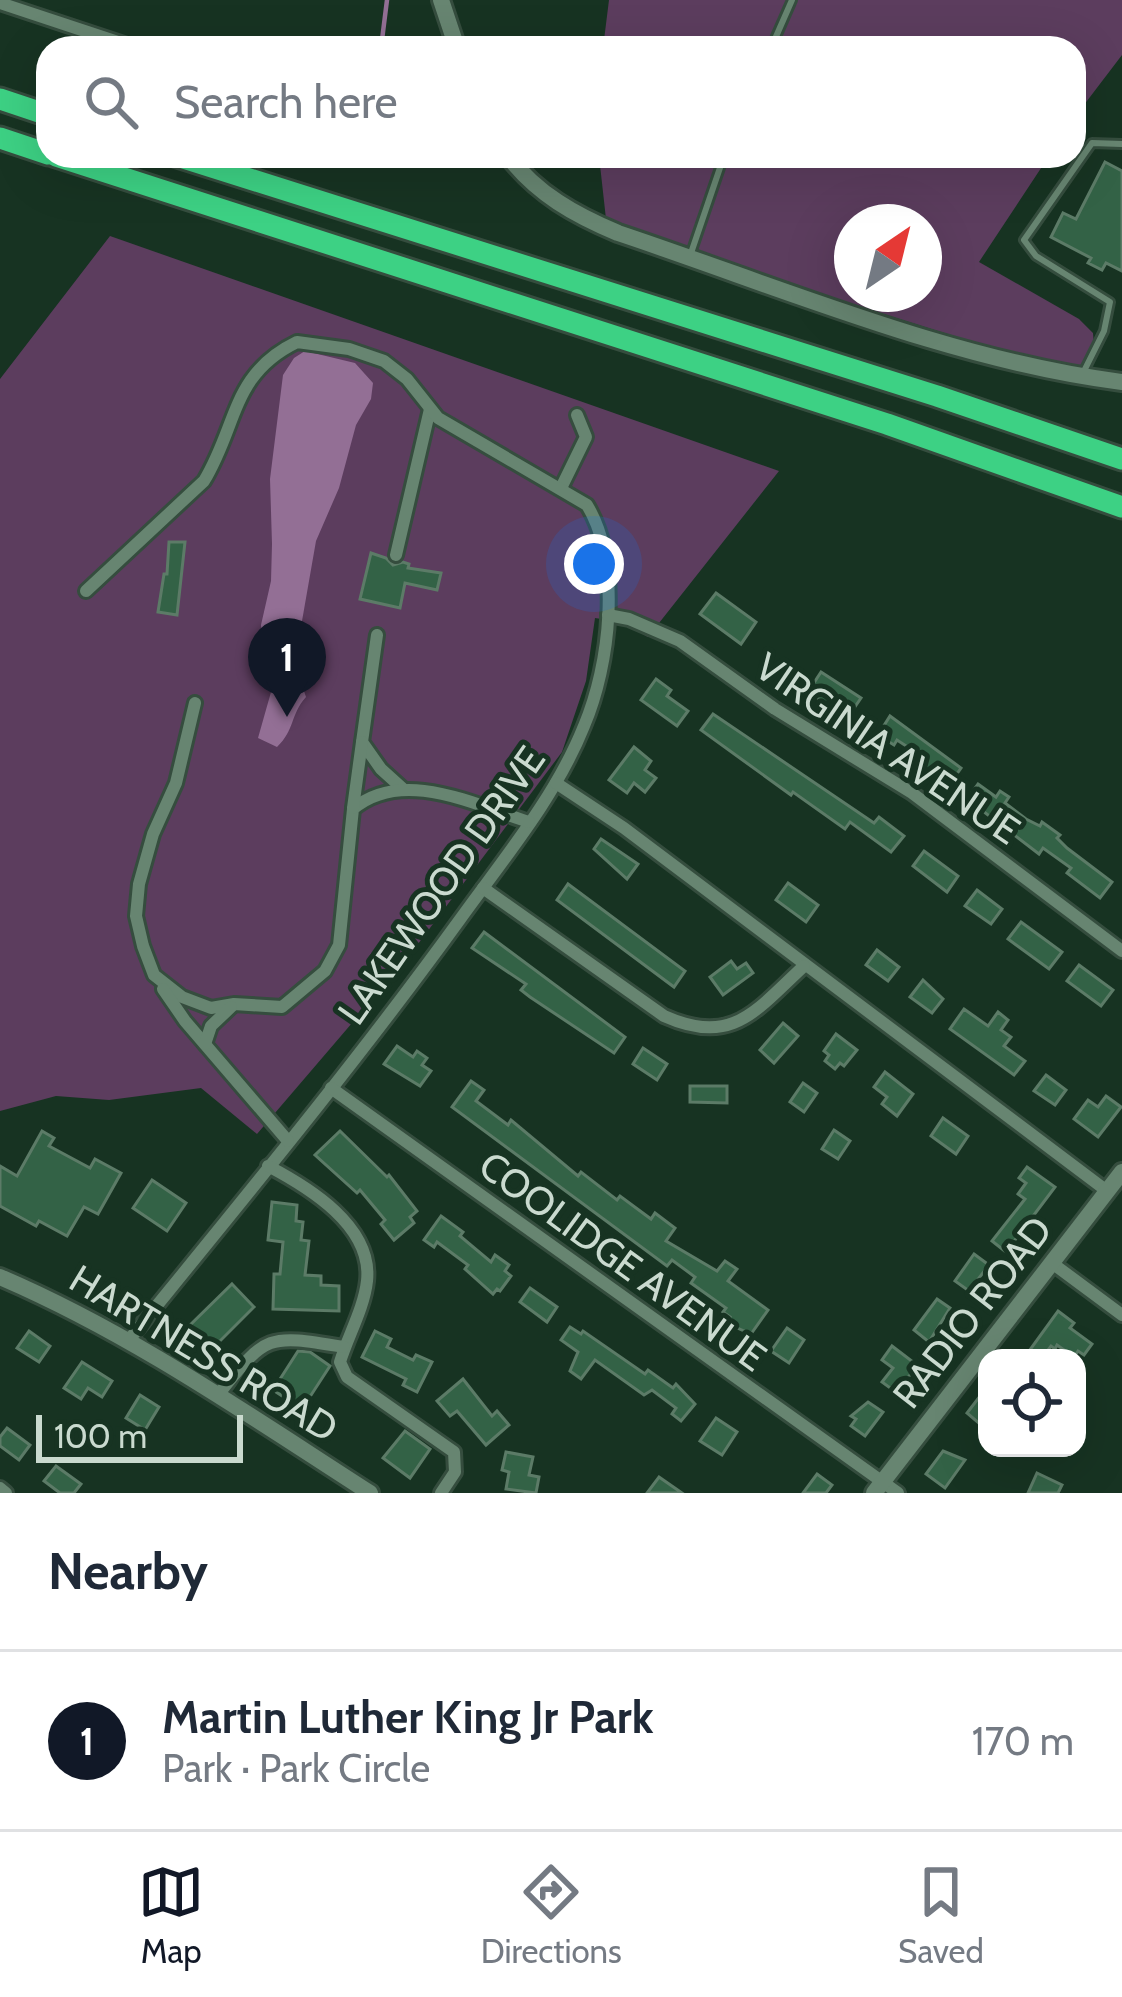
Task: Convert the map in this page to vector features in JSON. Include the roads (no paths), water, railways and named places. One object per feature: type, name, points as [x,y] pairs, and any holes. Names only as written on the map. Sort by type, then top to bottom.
[{"type":"highway","points":[[0,99],[36,111]]},
{"type":"highway","points":[[0,138],[36,150]]},
{"type":"highway","points":[[92,168],[887,424],[1122,507]]},
{"type":"highway","points":[[215,168],[1122,459]]},
{"type":"street","points":[[441,0],[453,36]]},
{"type":"street","points":[[0,4],[99,36]]},
{"type":"street","points":[[519,168],[542,192],[578,216],[689,257],[943,343],[1029,367],[1122,382]]},
{"type":"street","name":"LAKEWOOD DRIVE","points":[[86,591],[204,481],[255,369],[297,342],[314,342],[385,362],[459,432],[587,505],[600,526],[607,561],[608,615],[586,724],[556,783],[331,1088],[128,1341]]},
{"type":"street","points":[[396,555],[430,409]]},
{"type":"street","points":[[561,488],[586,436],[577,415]]},
{"type":"street","name":"VIRGINIA AVENUE","points":[[608,615],[680,641],[775,709],[912,794],[1122,951]]},
{"type":"street","points":[[154,975],[182,997],[211,1008],[234,1004],[282,1007],[325,971],[339,945],[376,635]]},
{"type":"street","points":[[195,703],[176,783],[153,834],[139,884],[136,916],[154,975],[205,1044],[288,1141]]},
{"type":"street","points":[[362,742],[402,788],[529,822]]},
{"type":"street","points":[[556,783],[1107,1191]]},
{"type":"street","points":[[353,809],[402,788]]},
{"type":"street","points":[[483,888],[664,1016],[692,1028],[722,1028],[749,1016],[804,966]]},
{"type":"street","points":[[205,1044],[211,1026],[234,1004]]},
{"type":"street","name":"COOLIDGE AVENUE","points":[[331,1088],[877,1488],[898,1493]]},
{"type":"street","points":[[268,1166],[324,1198],[347,1227],[365,1262],[367,1281],[340,1362],[346,1377],[454,1453],[455,1472],[440,1493]]},
{"type":"street","name":"RADIO ROAD","points":[[877,1488],[1122,1172]]},
{"type":"street","points":[[1052,1262],[1122,1315]]},
{"type":"street","name":"HARTNESS ROAD","points":[[0,1276],[66,1305],[128,1341],[370,1493]]},
{"type":"street","points":[[217,1396],[268,1341],[288,1338],[344,1347]]},
{"type":"lane","points":[[776,36],[792,0]]},
{"type":"lane","points":[[1086,151],[1092,142],[1122,144]]},
{"type":"lane","points":[[689,257],[720,168]]},
{"type":"lane","points":[[1074,168],[1024,240],[1036,256],[1110,302],[1104,331],[1082,376]]},
{"type":"waterway","points":[[382,36],[387,0]]},
{"type":"place","name":"Martin Luther King Jr Park","points":[[287,717]]}]
